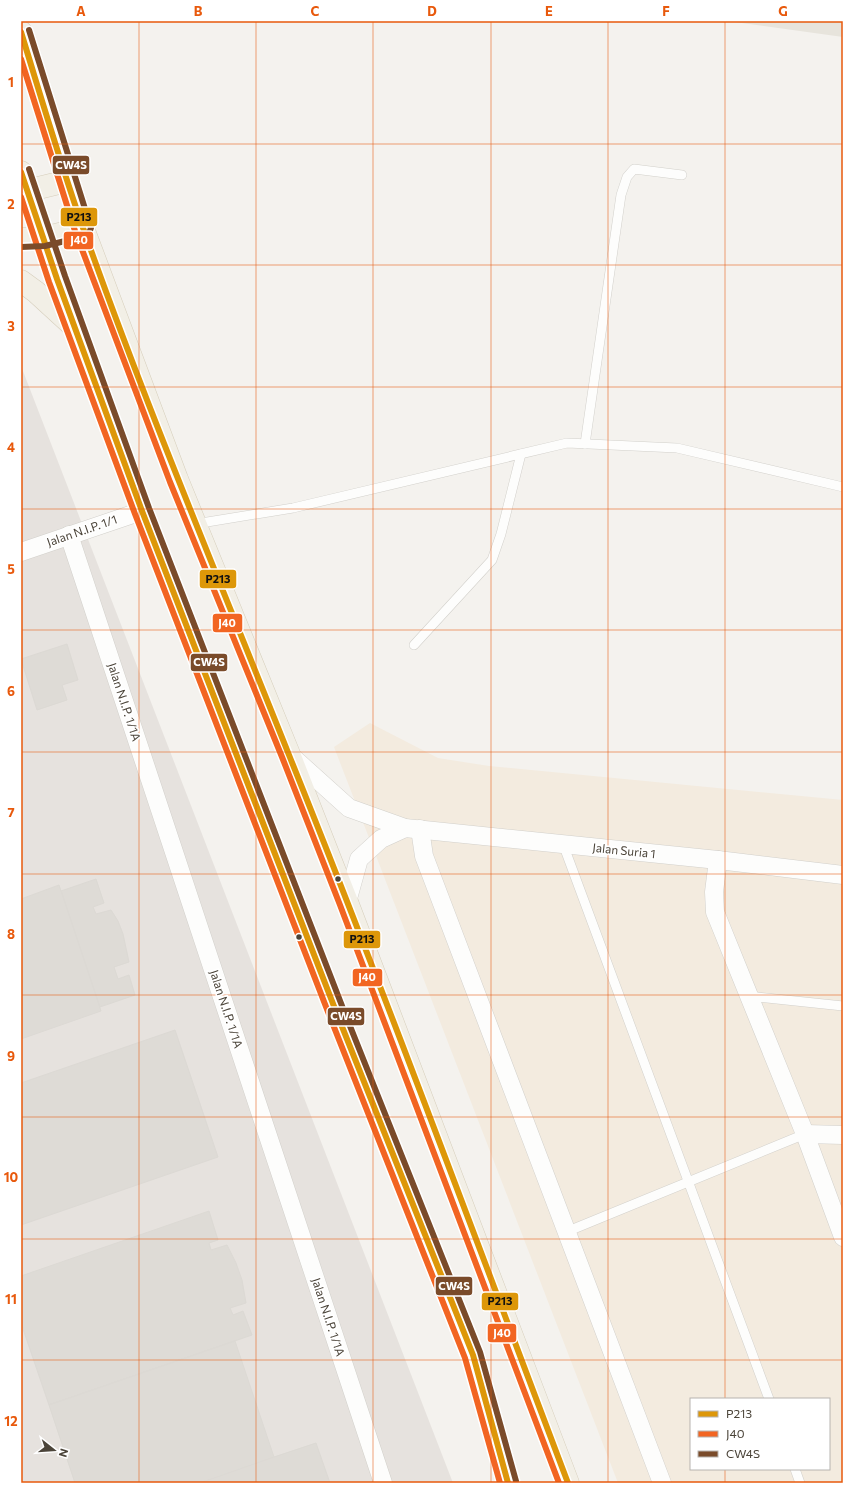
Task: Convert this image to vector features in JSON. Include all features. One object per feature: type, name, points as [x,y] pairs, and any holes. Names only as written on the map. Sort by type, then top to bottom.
[{"type":"main road","points":[[21,32],[83,228],[195,524],[289,754],[347,902],[568,1483]]},
{"type":"main road","points":[[67,181],[23,184],[44,238],[57,279],[142,511],[337,1014],[473,1355],[508,1483]]},
{"type":"main road","points":[[21,239],[44,238],[83,228]]},
{"type":"main road","points":[[21,281],[36,292],[75,327]]},
{"type":"street","name":"Jalan N.I.P. 1/1","points":[[21,552],[142,511]]},
{"type":"street","name":"Jalan N.I.P. 1/1A","points":[[69,535],[383,1483]]},
{"type":"street","name":"Jalan Suria 1","points":[[289,754],[349,808],[413,829],[718,860],[843,875]]},
{"type":"street","points":[[347,902],[359,859],[381,839],[413,829],[662,1483]]},
{"type":"street","points":[[718,860],[714,892],[715,912],[805,1134],[843,1237]]},
{"type":"street","points":[[805,1134],[843,1135]]},
{"type":"lane","points":[[586,444],[621,195],[626,177],[634,169],[682,175]]},
{"type":"lane","points":[[195,524],[293,508],[566,443],[677,448],[843,487]]},
{"type":"lane","points":[[414,645],[492,560],[502,534],[521,454]]},
{"type":"lane","points":[[563,844],[769,1398]]},
{"type":"lane","points":[[748,996],[843,1006]]},
{"type":"lane","points":[[566,1232],[805,1134]]},
{"type":"lane","points":[[795,1470],[798,1482]]},
{"type":"shaded area","points":[[727,21],[843,21],[843,37]]},
{"type":"shaded area","points":[[21,366],[453,1483],[21,1483]]},
{"type":"shaded area","points":[[370,723],[438,758],[489,766],[843,800],[843,1483],[618,1483],[334,747]]},
{"type":"building","points":[[67,644],[78,680],[62,685],[67,700],[37,710],[21,659]]},
{"type":"building","points":[[96,879],[104,903],[93,907],[96,914],[111,910],[118,921],[123,934],[129,962],[114,967],[118,979],[129,975],[135,995],[100,1007],[61,891]]},
{"type":"building","points":[[59,885],[101,1011],[21,1039],[21,899]]},
{"type":"building","points":[[175,1030],[218,1157],[21,1225],[21,1083]]},
{"type":"building","points":[[209,1211],[218,1240],[209,1243],[211,1250],[227,1245],[242,1280],[246,1303],[230,1308],[233,1315],[243,1311],[252,1335],[49,1405],[21,1323],[21,1276]]},
{"type":"building","points":[[235,1341],[274,1457],[200,1483],[75,1483],[49,1405]]},
{"type":"building","points":[[316,1443],[330,1483],[200,1483],[274,1457]]},
{"type":"transit line","name":"CW4S","points":[[21,247],[45,246],[85,236],[89,233],[91,228],[29,30]]},
{"type":"transit line","name":"P213","points":[[21,32],[74,201],[131,359],[361,936],[568,1483]]},
{"type":"transit line","name":"J40","points":[[21,59],[75,231],[170,482],[282,757],[340,905],[559,1483]]},
{"type":"transit line","name":"CW4S","points":[[29,169],[65,276],[149,508],[344,1011],[480,1352],[516,1481]]},
{"type":"transit line","name":"P213","points":[[21,172],[57,279],[142,511],[337,1014],[473,1355],[508,1483]]},
{"type":"transit line","name":"J40","points":[[21,197],[49,282],[135,514],[330,1017],[465,1358],[500,1483]]}]
